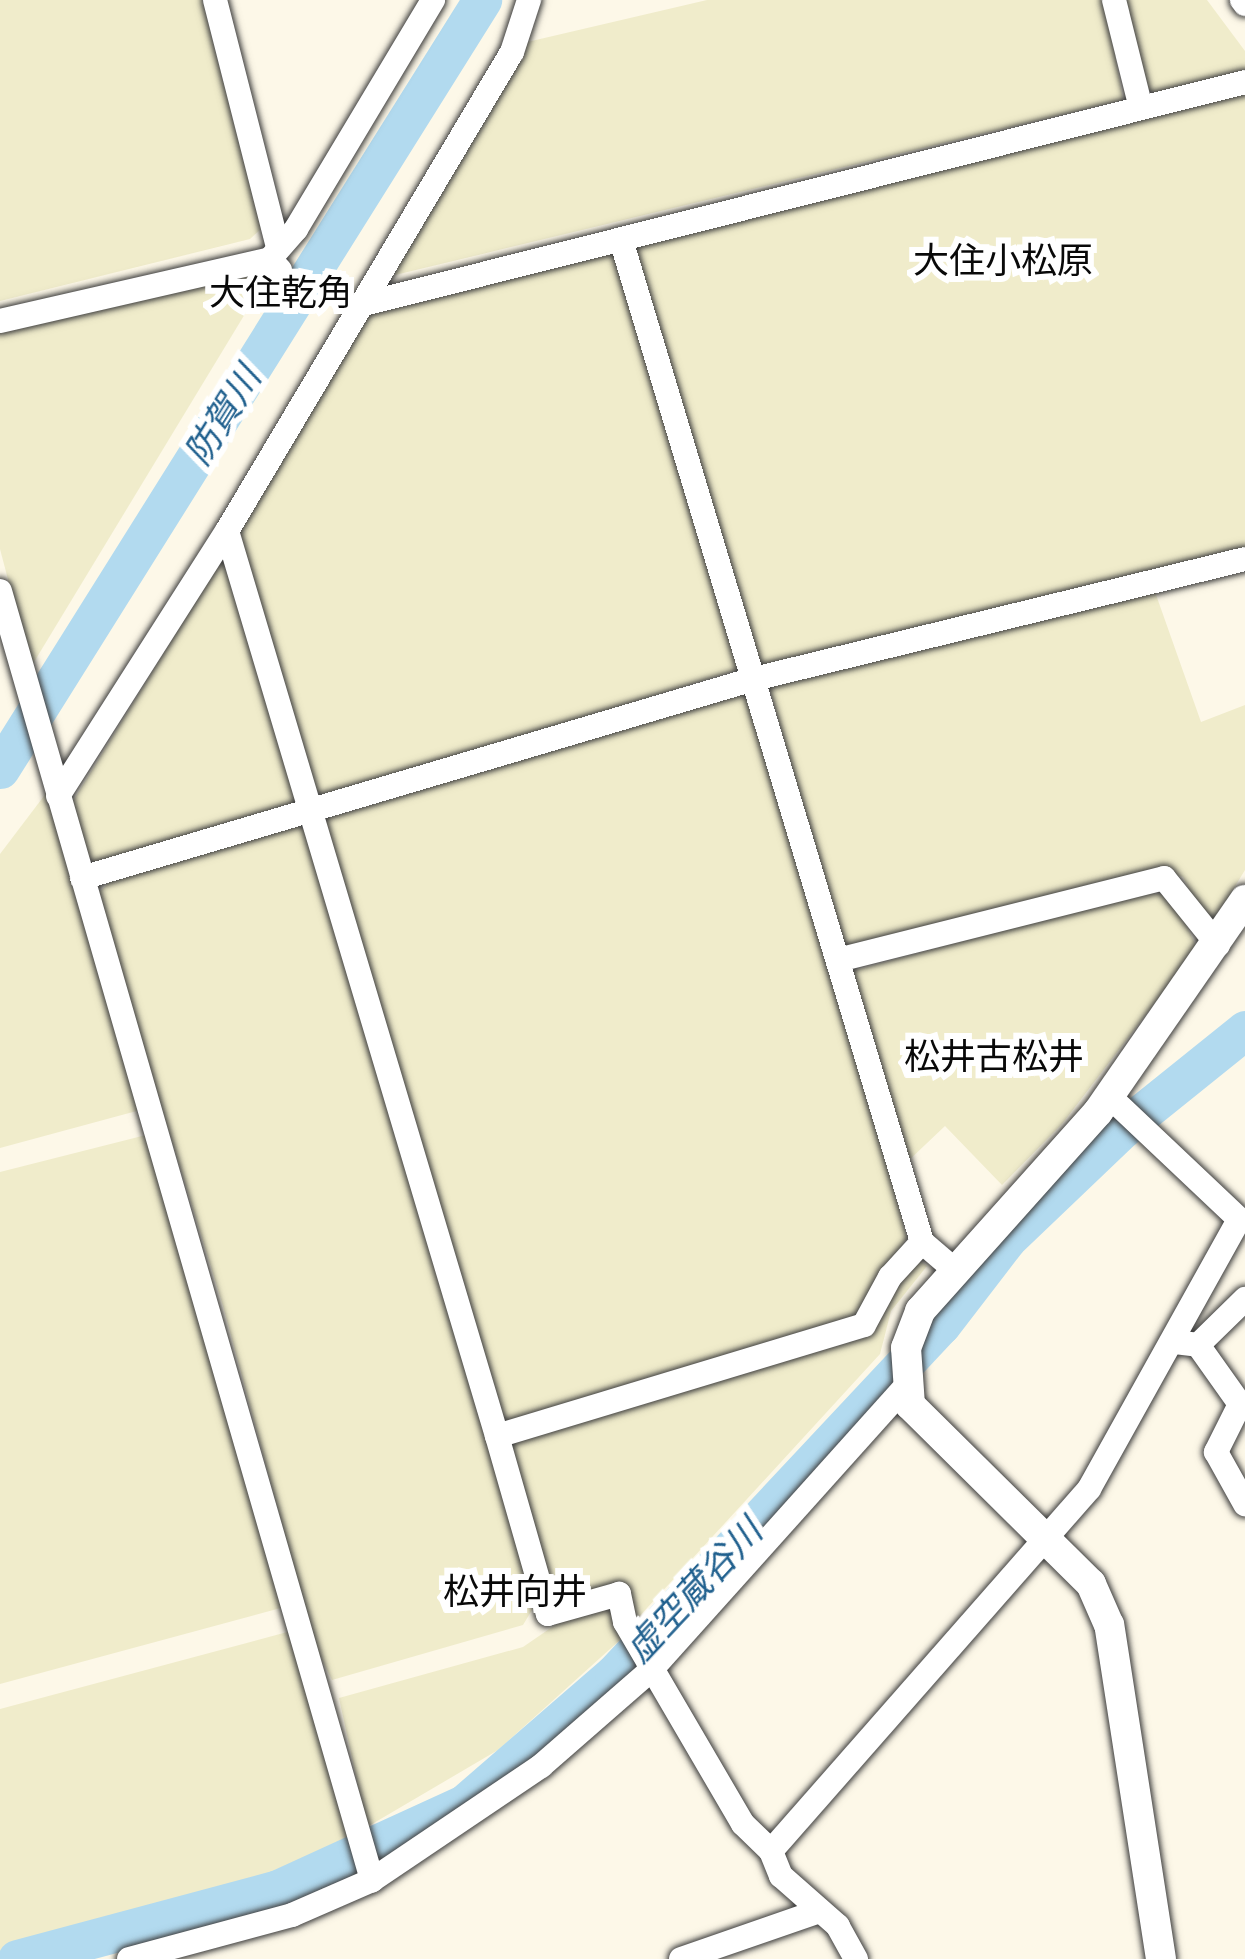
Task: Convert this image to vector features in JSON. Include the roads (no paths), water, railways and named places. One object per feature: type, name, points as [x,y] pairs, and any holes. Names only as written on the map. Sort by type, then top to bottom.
[{"type":"street","points":[[215,0],[276,258]]},
{"type":"street","points":[[0,321],[276,258],[433,0]]},
{"type":"street","points":[[58,796],[227,531],[512,52],[529,0]]},
{"type":"street","points":[[1114,0],[1141,108]]},
{"type":"street","points":[[360,305],[622,243],[1245,82]]},
{"type":"street","points":[[622,243],[842,959],[922,1242],[956,1271]]},
{"type":"street","points":[[227,531],[548,1614],[619,1594],[652,1669],[743,1824],[771,1851],[781,1876],[820,1911],[856,1959]]},
{"type":"street","points":[[82,878],[754,679],[1245,559]]},
{"type":"street","points":[[0,591],[372,1880]]},
{"type":"street","points":[[842,959],[1164,878],[1217,945]]},
{"type":"street","points":[[129,1959],[292,1915],[372,1880],[541,1766],[652,1669],[905,1370],[920,1311],[1109,1096],[1245,899]]},
{"type":"street","points":[[771,1851],[1047,1538],[1120,1444],[1187,1343],[1242,1217],[1109,1096]]},
{"type":"street","points":[[497,1436],[864,1325],[890,1277],[922,1242]]},
{"type":"street","points":[[1187,1343],[1245,1299]]},
{"type":"street","points":[[1187,1343],[1240,1404],[1216,1452],[1245,1504]]},
{"type":"street","points":[[905,1370],[933,1434],[1091,1584],[1109,1625],[1161,1959]]},
{"type":"street","points":[[682,1959],[820,1911]]},
{"type":"waterway","name":"防賀川","points":[[0,769],[482,0]]},
{"type":"waterway","name":"虚空蔵谷川","points":[[17,1959],[278,1889],[464,1804],[614,1674],[941,1325],[1007,1239],[1122,1129],[1245,1030]]},
{"type":"district","name":"大住小松原","points":[[1003,260]]},
{"type":"district","name":"大住乾角","points":[[281,292]]},
{"type":"district","name":"松井古松井","points":[[994,1056]]},
{"type":"district","name":"松井向井","points":[[515,1591]]}]
